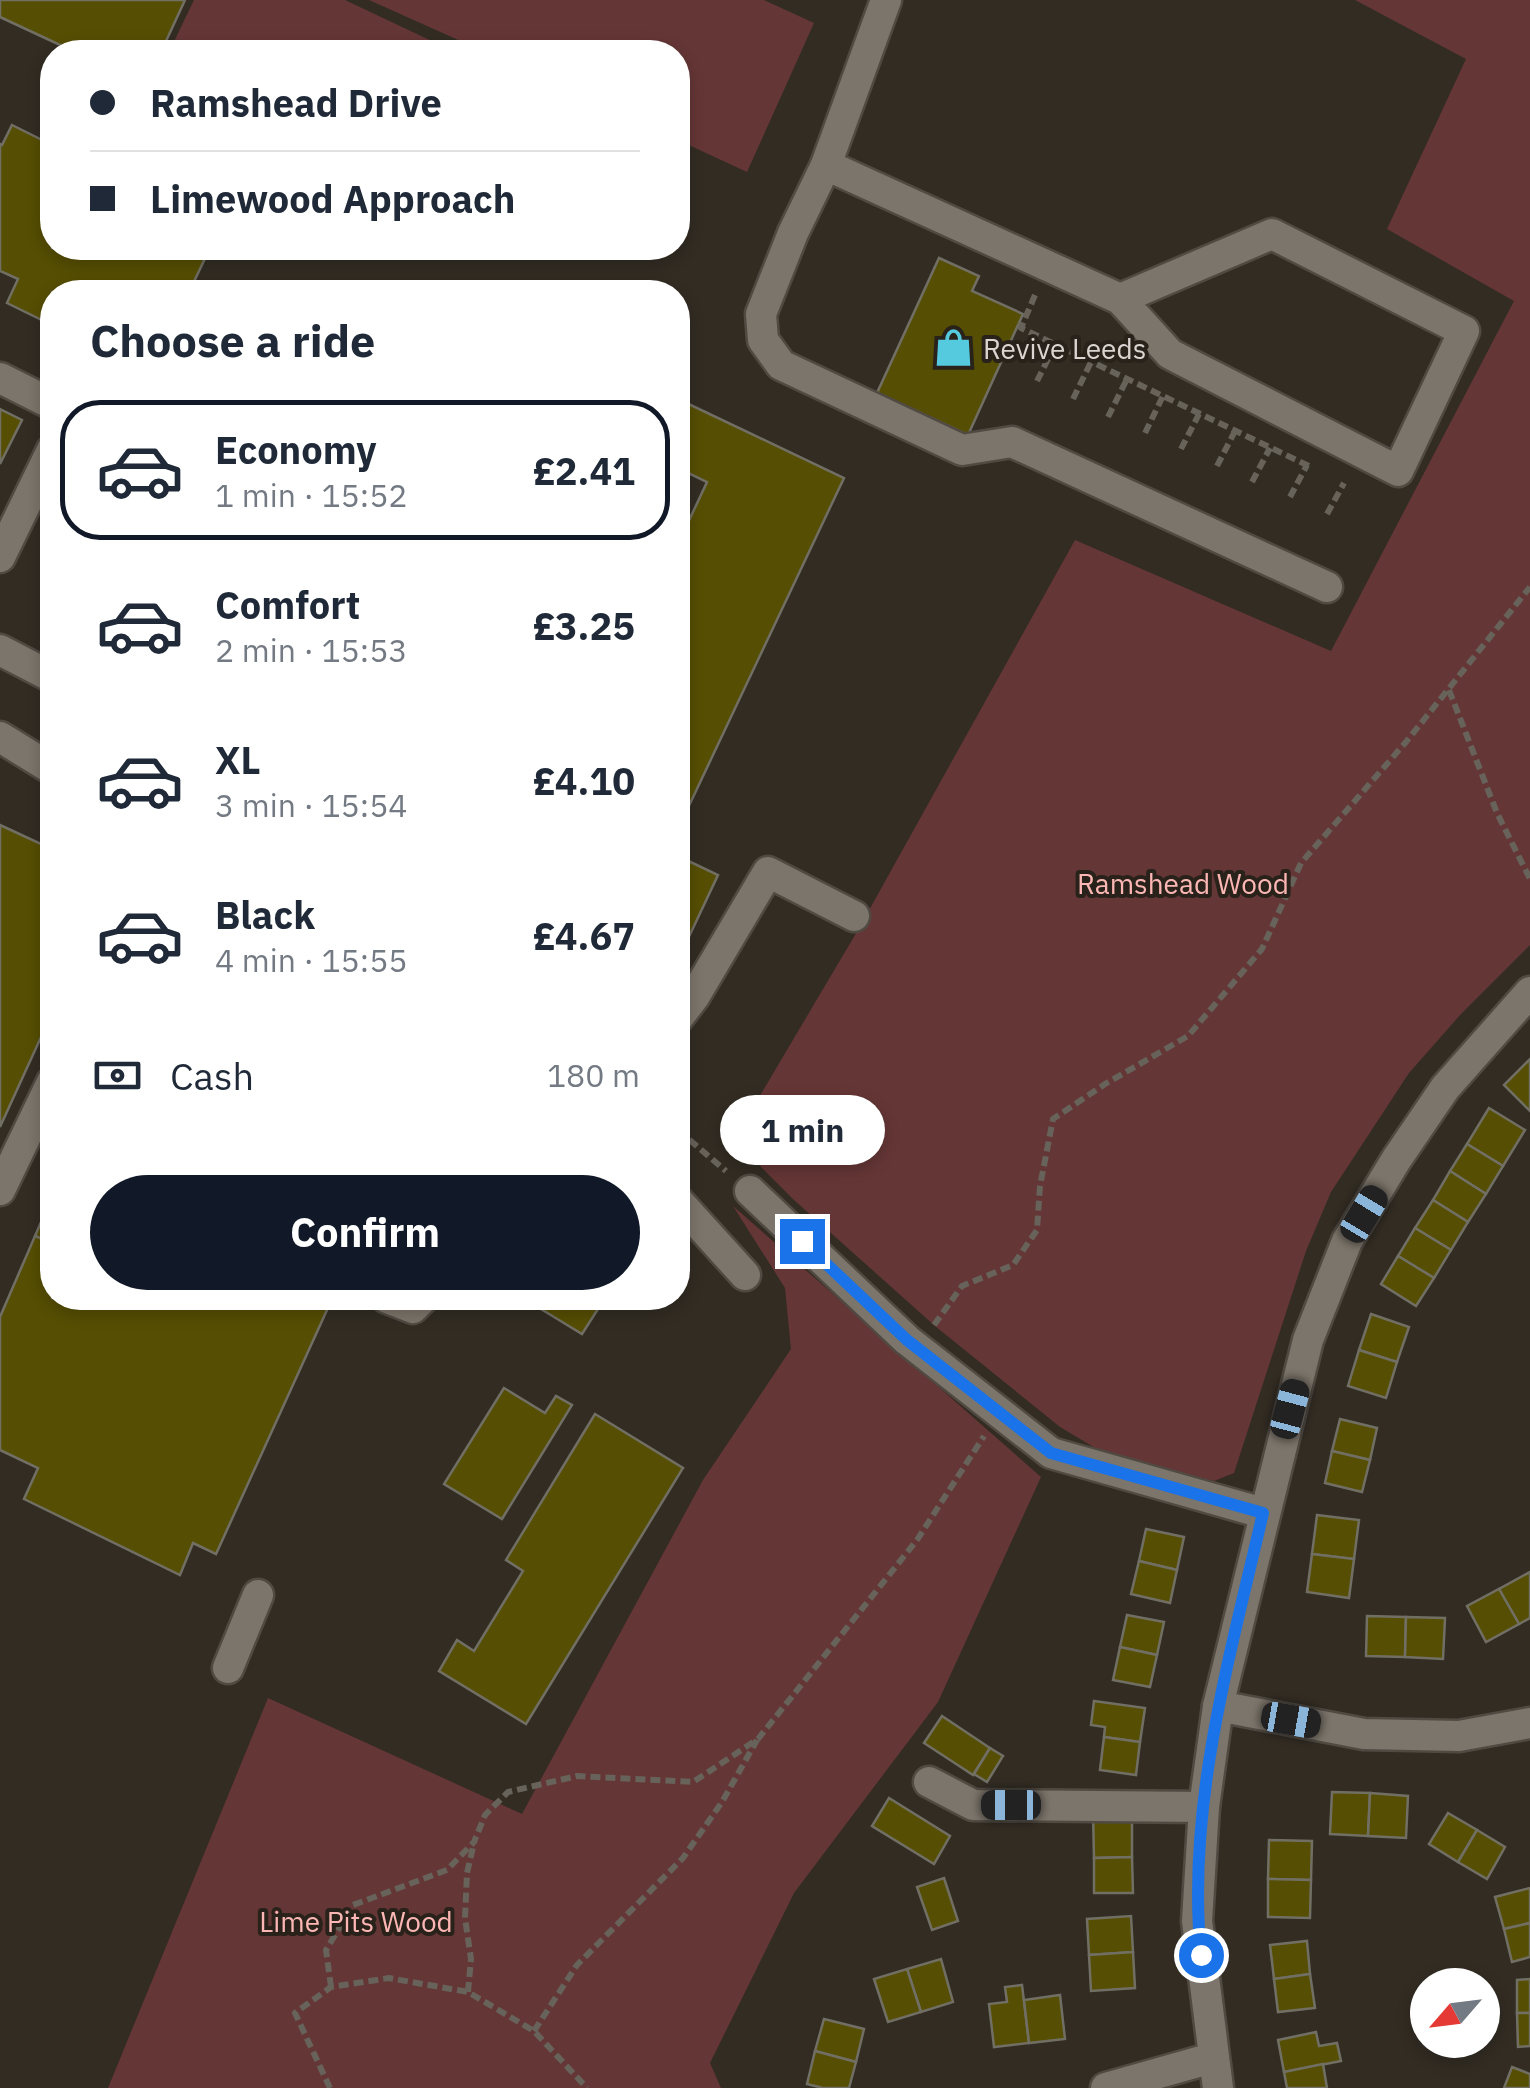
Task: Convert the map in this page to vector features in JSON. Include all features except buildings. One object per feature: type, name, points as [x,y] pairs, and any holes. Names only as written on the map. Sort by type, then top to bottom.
[{"type":"street","points":[[886,0],[826,165],[793,233],[761,314],[763,340],[781,365],[962,450],[1012,442],[1327,587]]},
{"type":"street","points":[[826,165],[1120,298],[1170,354],[1398,471],[1464,332],[1272,234],[1120,298]]},
{"type":"street","points":[[0,378],[40,398]]},
{"type":"street","points":[[0,556],[40,474]]},
{"type":"street","points":[[0,650],[40,671]]},
{"type":"street","points":[[0,737],[40,762]]},
{"type":"street","points":[[690,1003],[768,872],[854,916]]},
{"type":"street","points":[[1106,2088],[1215,2073],[1198,1921],[1204,1807],[1218,1706],[1308,1340],[1348,1241],[1396,1160],[1445,1088],[1530,992]]},
{"type":"street","points":[[0,1190],[40,1107]]},
{"type":"street","points":[[750,1192],[916,1348],[1051,1453],[1263,1513]]},
{"type":"street","points":[[690,1214],[745,1275]]},
{"type":"street","points":[[228,1668],[258,1594]]},
{"type":"street","points":[[1218,1706],[1364,1734],[1459,1736],[1530,1722]]},
{"type":"street","points":[[928,1782],[973,1805],[1204,1807]]},
{"type":"path","points":[[1037,381],[1055,345]]},
{"type":"path","points":[[1073,399],[1091,362]]},
{"type":"path","points":[[1108,417],[1127,379]]},
{"type":"path","points":[[1144,433],[1162,396]]},
{"type":"path","points":[[1181,448],[1199,414]]},
{"type":"path","points":[[1217,466],[1235,432]]},
{"type":"path","points":[[1252,482],[1270,448]]},
{"type":"path","points":[[1290,498],[1307,465]]},
{"type":"path","points":[[1327,514],[1344,483]]},
{"type":"path","points":[[916,1348],[962,1286],[1013,1265],[1037,1230],[1052,1119],[1188,1036],[1262,949],[1301,863],[1449,690],[1530,587]]},
{"type":"path","points":[[1449,690],[1497,813],[1530,879]]},
{"type":"path","points":[[690,1140],[750,1192]]},
{"type":"path","points":[[534,2032],[576,1965],[682,1858],[722,1802],[758,1739],[917,1540],[998,1414]]},
{"type":"path","points":[[468,1992],[471,1959],[465,1918],[467,1874],[485,1815],[508,1792],[577,1776],[693,1782],[758,1739]]},
{"type":"path","points":[[330,1987],[326,1950],[353,1905],[447,1870],[474,1842]]},
{"type":"path","points":[[330,2088],[296,2013],[330,1987],[389,1978],[468,1992],[534,2032],[587,2088]]},
{"type":"green space","points":[[194,0],[345,0],[430,40],[175,40]]},
{"type":"green space","points":[[369,0],[764,0],[814,23],[747,172],[690,146],[690,40],[458,40]]},
{"type":"green space","name":"Ramshead Wood","points":[[1355,0],[1530,0],[1530,945],[1409,1073],[1331,1192],[1306,1251],[1234,1473],[1214,1481],[1112,1458],[1060,1427],[935,1326],[794,1200],[761,1167],[739,1131],[858,930],[1075,540],[1331,651],[1514,301],[1387,229],[1466,59]]},
{"type":"green space","name":"Lime Pits Wood","points":[[733,1206],[1041,1477],[938,1702],[794,1893],[710,2063],[721,2088],[108,2088],[268,1698],[522,1814],[703,1480],[791,1349],[785,1288]]},
{"type":"place","name":"Revive Leeds","points":[[953,348]]},
{"type":"route","points":[[802,1241],[907,1340],[1051,1453],[1263,1513],[1218,1706],[1204,1807],[1198,1921],[1201,1955]]}]
